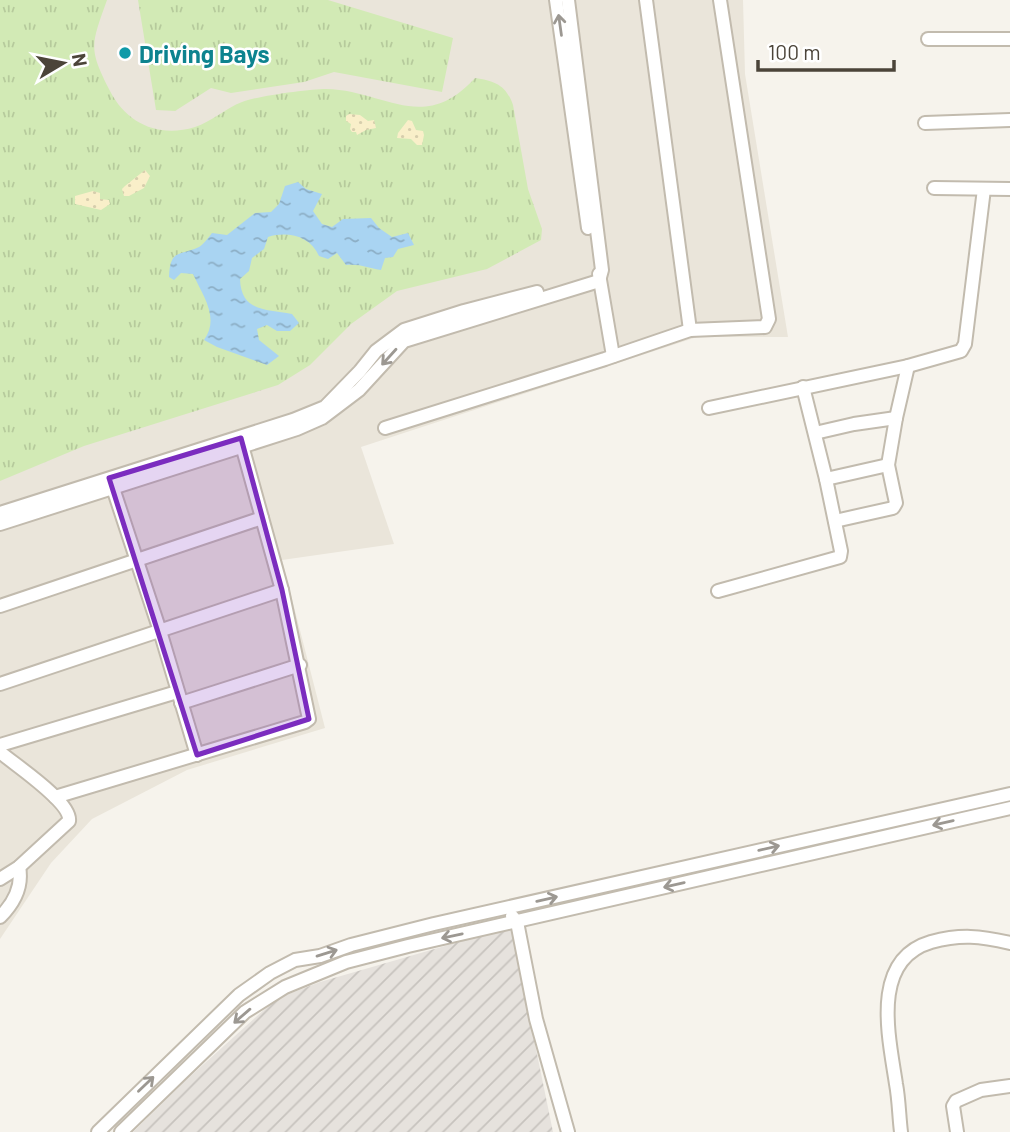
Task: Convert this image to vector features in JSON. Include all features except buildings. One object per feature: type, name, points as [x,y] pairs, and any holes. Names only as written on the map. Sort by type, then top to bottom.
[{"type":"street","points":[[556,0],[609,358]]},
{"type":"street","points":[[568,0],[600,257],[595,276]]},
{"type":"street","points":[[646,0],[690,330]]},
{"type":"street","points":[[385,428],[690,330],[765,327],[769,319],[720,0]]},
{"type":"street","points":[[928,39],[1010,39]]},
{"type":"street","points":[[925,123],[1010,120]]},
{"type":"street","points":[[934,188],[1010,190]]},
{"type":"street","points":[[709,408],[908,366],[961,351],[965,344],[984,189]]},
{"type":"street","points":[[0,513],[242,443],[325,407],[376,351],[404,330],[595,276]]},
{"type":"street","points":[[835,522],[893,508],[896,500],[888,465],[908,366]]},
{"type":"street","points":[[718,591],[838,559],[841,551],[803,387]]},
{"type":"street","points":[[815,433],[896,418]]},
{"type":"street","points":[[55,797],[309,719],[282,590],[242,443]]},
{"type":"street","points":[[826,479],[888,465]]},
{"type":"street","points":[[0,524],[111,483]]},
{"type":"street","points":[[111,483],[160,631],[197,755]]},
{"type":"street","points":[[0,606],[262,518]]},
{"type":"street","points":[[0,684],[282,590]]},
{"type":"street","points":[[0,745],[299,664]]},
{"type":"street","points":[[0,752],[69,811],[69,821],[19,867],[0,879]]},
{"type":"street","points":[[98,1132],[239,995],[295,960],[506,908],[1010,794]]},
{"type":"street","points":[[121,1132],[245,1012],[285,987],[358,959],[1010,808]]},
{"type":"street","points":[[0,917],[9,908],[20,886],[19,867]]},
{"type":"street","points":[[506,908],[517,922],[536,1019],[568,1132]]},
{"type":"street","points":[[901,1132],[887,1028],[887,1001],[899,968],[908,953],[918,946],[957,936],[977,936],[1010,943]]},
{"type":"street","points":[[957,1132],[953,1106],[956,1101],[981,1090],[1010,1086]]},
{"type":"highlighted area","points":[[241,438],[282,590],[309,719],[197,755],[109,478]]},
{"type":"shaded area","points":[[0,0],[743,0],[745,74],[788,337],[697,337],[361,447],[394,544],[282,560],[325,728],[187,770],[92,819],[51,863],[0,939]]},
{"type":"shaded area","points":[[511,927],[553,1132],[133,1132],[276,999],[320,982]]},
{"type":"green space","points":[[0,0],[107,0],[95,37],[98,65],[110,91],[125,112],[135,120],[157,129],[169,131],[195,127],[242,102],[284,93],[326,89],[347,91],[421,107],[438,104],[456,95],[475,78],[494,83],[503,88],[513,105],[528,189],[542,229],[541,240],[487,269],[397,291],[351,324],[310,365],[278,385],[84,446],[0,481]]},
{"type":"green space","points":[[138,0],[328,0],[453,38],[442,92],[334,72],[304,82],[231,93],[211,88],[175,111],[156,110]]},
{"type":"sand","points":[[349,114],[360,115],[368,121],[374,120],[376,128],[357,135],[346,121]]},
{"type":"sand","points":[[408,120],[412,121],[416,130],[423,131],[422,145],[417,145],[411,139],[397,138]]},
{"type":"sand","points":[[145,170],[150,176],[144,188],[124,196],[122,189]]},
{"type":"sand","points":[[93,191],[100,193],[100,199],[109,200],[110,204],[101,210],[75,204],[75,196]]},
{"type":"water","points":[[298,182],[306,189],[322,194],[313,211],[322,224],[332,227],[343,219],[371,218],[392,237],[408,233],[414,245],[398,249],[393,257],[385,258],[381,270],[346,265],[337,253],[328,259],[319,256],[310,244],[298,237],[268,237],[264,249],[252,258],[249,271],[240,279],[241,290],[245,298],[257,307],[292,314],[299,323],[290,331],[277,331],[267,325],[257,329],[259,340],[279,356],[267,365],[204,340],[209,332],[210,315],[201,290],[193,274],[181,273],[174,280],[169,277],[171,262],[177,255],[199,247],[212,233],[227,235],[255,213],[271,212],[279,204],[285,186]]},
{"type":"place","name":"Driving Bays","points":[[125,53]]}]
